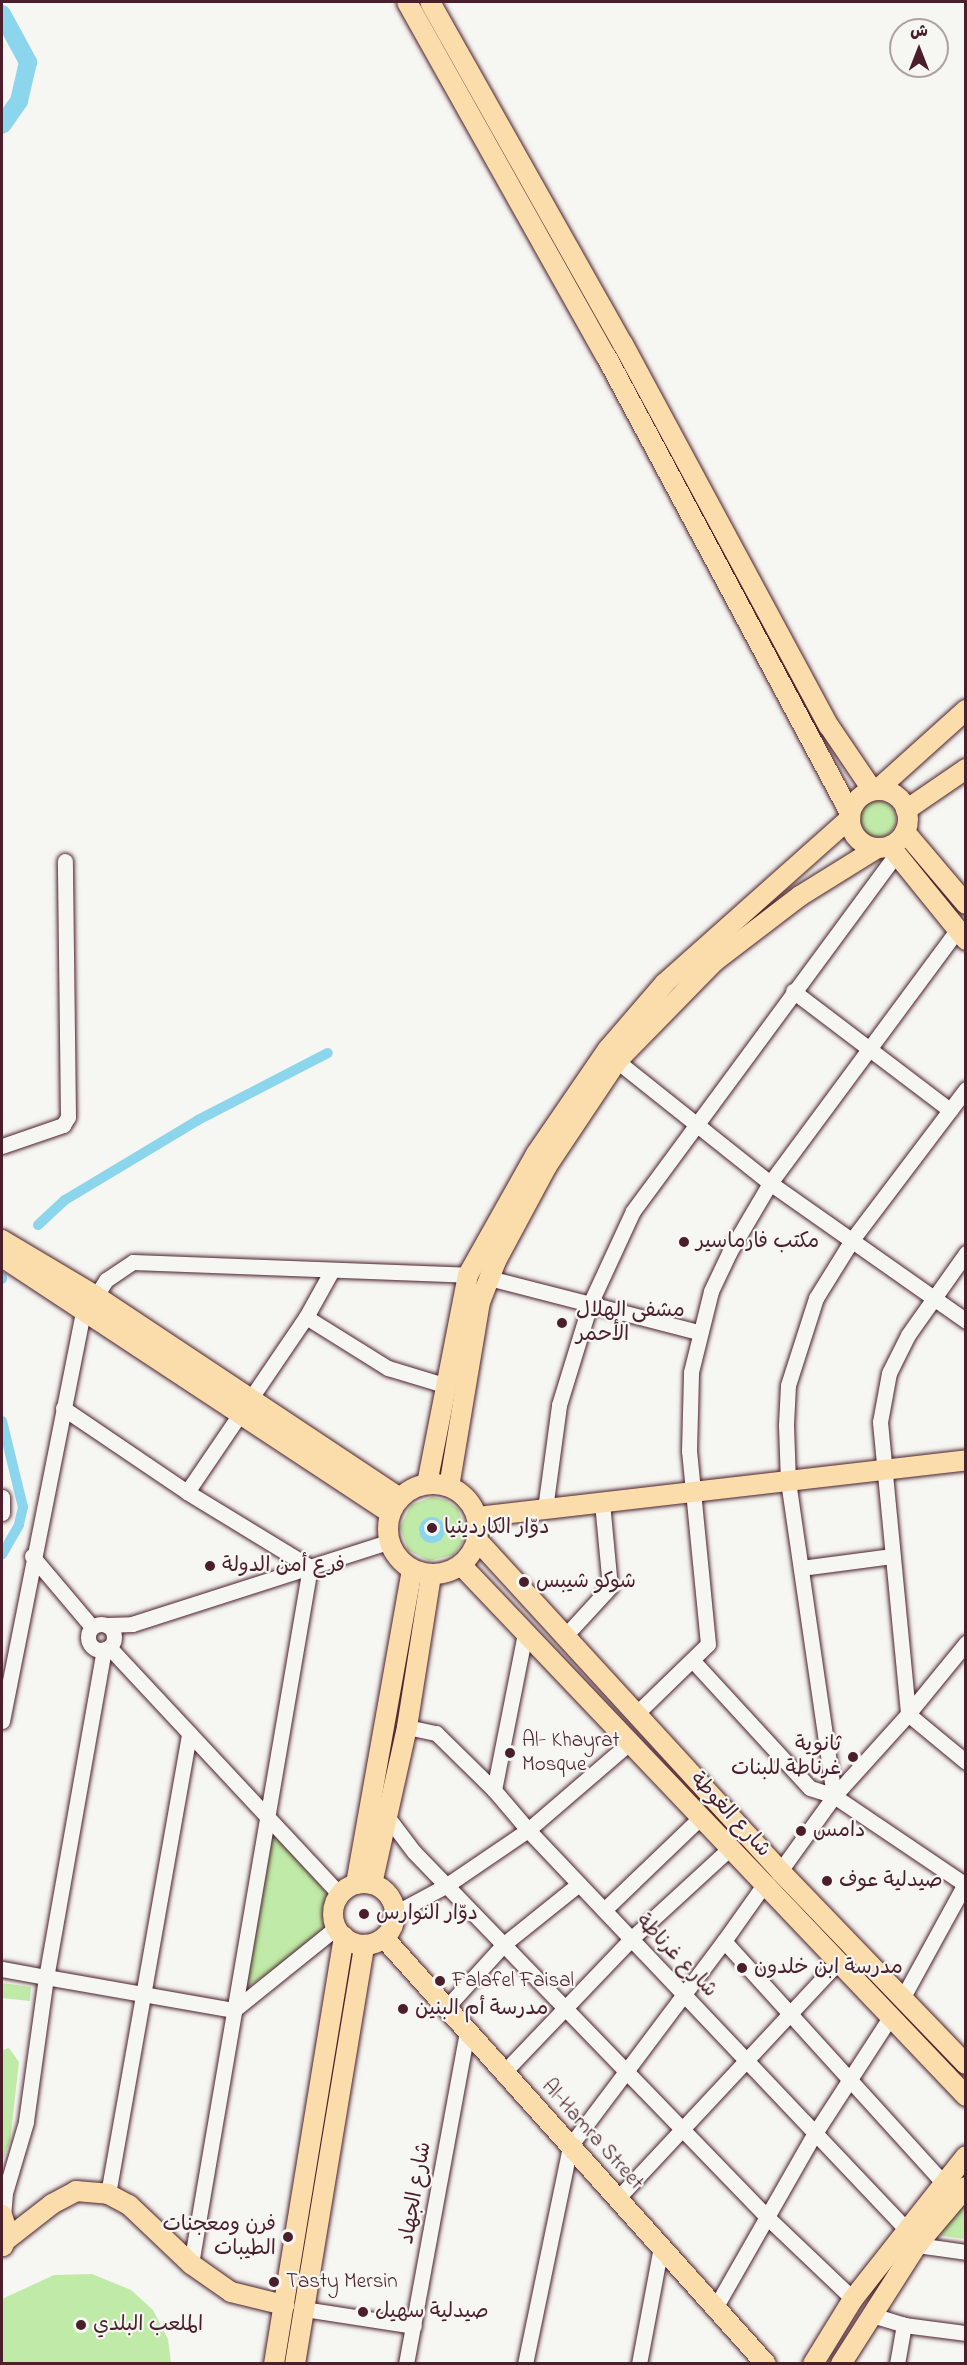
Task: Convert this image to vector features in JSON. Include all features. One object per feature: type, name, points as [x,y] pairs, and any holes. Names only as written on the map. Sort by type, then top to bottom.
[{"type":"main road","points":[[407,2],[606,356],[850,815],[857,839],[888,850],[961,935]]},
{"type":"main road","points":[[430,2],[623,344],[829,726],[875,791],[895,795],[906,810],[905,832],[888,850],[800,897],[715,960],[617,1061],[547,1166],[489,1278],[480,1302],[449,1487]]},
{"type":"main road","points":[[427,1484],[444,1385],[468,1275],[536,1154],[608,1049],[665,983],[850,815],[858,798],[875,791],[966,710]]},
{"type":"main road","points":[[906,810],[966,769]]},
{"type":"main road","points":[[828,836],[833,814],[832,781]]},
{"type":"main road","points":[[920,850],[922,812],[935,790]]},
{"type":"main road","points":[[905,832],[966,904]]},
{"type":"main road","points":[[2,1254],[89,1304],[395,1505]]},
{"type":"main road","points":[[477,1517],[966,1460]]},
{"type":"main road","points":[[427,1484],[449,1487],[466,1499],[477,1517],[477,1540],[461,1565],[422,1573],[401,1563],[388,1542],[395,1505],[427,1484]]},
{"type":"main road","points":[[477,1540],[780,1871],[966,2064]]},
{"type":"main road","name":"شارع الغوطة","points":[[461,1565],[889,2019],[966,2096]]},
{"type":"main road","points":[[274,2364],[340,1932],[334,1911],[340,1895],[364,1884],[389,1819],[407,1727],[422,1573]]},
{"type":"main road","points":[[364,1884],[422,1573]]},
{"type":"main road","points":[[340,1932],[364,1944],[384,1938],[395,1913],[388,1894],[364,1884]]},
{"type":"main road","name":"Al-Hamra Street","points":[[384,1938],[766,2364]]},
{"type":"main road","points":[[295,2364],[364,1944]]},
{"type":"main road","points":[[813,2364],[853,2299],[942,2181],[966,2156]]},
{"type":"main road","points":[[841,2364],[917,2246],[966,2187]]},
{"type":"main road","points":[[4,2228],[31,2219],[76,2191],[108,2194],[129,2205],[191,2264],[231,2292],[284,2305]]},
{"type":"street","points":[[545,1509],[549,1455],[559,1405],[590,1304],[633,1211],[793,991],[888,850]]},
{"type":"street","points":[[2,1146],[63,1125],[68,1117],[66,861]]},
{"type":"street","points":[[636,1714],[694,1662],[708,1644],[692,1492],[691,1372],[698,1332],[729,1251],[770,1183],[870,1049],[961,935]]},
{"type":"street","points":[[793,991],[950,1110]]},
{"type":"street","points":[[617,1061],[770,1183],[966,1322]]},
{"type":"street","points":[[834,1796],[788,1480],[788,1385],[816,1298],[852,1240],[966,1089]]},
{"type":"street","points":[[966,1253],[908,1335],[889,1373],[880,1422],[908,1714],[966,1762]]},
{"type":"street","points":[[2,1721],[32,1556],[63,1408],[89,1304],[106,1280],[133,1262],[331,1272],[468,1275]]},
{"type":"street","points":[[187,1492],[306,1317],[331,1272]]},
{"type":"street","points":[[489,1278],[698,1332]]},
{"type":"street","points":[[306,1317],[388,1368],[444,1385]]},
{"type":"street","points":[[63,1408],[187,1492],[310,1567]]},
{"type":"street","points":[[2,1497],[2,1513]]},
{"type":"street","points":[[565,1636],[610,1587],[602,1503]]},
{"type":"street","points":[[340,1895],[105,1646],[88,1635],[100,1626],[132,1624],[388,1542]]},
{"type":"street","points":[[4,2228],[5,2193],[19,2155],[45,1977],[105,1646],[100,1626],[32,1556]]},
{"type":"street","points":[[801,1568],[892,1556]]},
{"type":"street","points":[[191,2264],[310,1567]]},
{"type":"street","points":[[105,1646],[132,1624]]},
{"type":"street","points":[[494,1790],[525,1634]]},
{"type":"street","points":[[780,1871],[834,1796],[908,1714],[966,1643]]},
{"type":"street","points":[[694,1662],[810,1788],[834,1796],[965,1884],[903,1997]]},
{"type":"street","name":"شارع غرناطة","points":[[407,1727],[436,1733],[494,1790],[528,1830],[906,2229]]},
{"type":"street","points":[[108,2194],[189,1733]]},
{"type":"street","points":[[395,1913],[447,1885],[528,1830],[629,1743]]},
{"type":"street","points":[[604,1910],[700,1818]]},
{"type":"street","points":[[389,1819],[447,1885],[682,2129],[853,2299]]},
{"type":"street","points":[[504,2072],[631,1939],[729,1849]]},
{"type":"street","points":[[446,2007],[504,1944],[567,1898],[579,1884]]},
{"type":"street","points":[[525,2364],[570,2146],[764,1886]]},
{"type":"street","points":[[2,1969],[142,1996],[234,2010],[340,1932]]},
{"type":"street","points":[[724,1941],[942,2181]]},
{"type":"street","points":[[617,2199],[837,1964]]},
{"type":"street","points":[[715,2308],[770,2219],[815,2133],[851,2083],[889,2019]]},
{"type":"street","name":"شارع الجهاد","points":[[406,2364],[467,2031]]},
{"type":"street","points":[[2,2183],[19,2155]]},
{"type":"street","points":[[917,2246],[966,2252]]},
{"type":"street","points":[[639,2364],[661,2247]]},
{"type":"street","points":[[304,2309],[414,2326]]},
{"type":"street","points":[[872,2315],[904,2325],[966,2333]]},
{"type":"street","points":[[897,2364],[904,2325]]},
{"type":"green space","points":[[878,801],[891,806],[896,819],[891,832],[878,837],[865,832],[860,819],[865,806]]},
{"type":"green space","name":"دوّار الكاردينيا","points":[[432,1497],[446,1500],[458,1509],[465,1529],[462,1543],[453,1555],[429,1561],[408,1550],[400,1527],[411,1505]],"holes":[[[439,1519],[444,1525],[439,1541],[431,1543],[418,1532]]]},
{"type":"green space","points":[[271,1831],[329,1895],[324,1911],[327,1935],[243,1990]]},
{"type":"green space","points":[[2,1983],[31,1987],[30,2001],[2,1998]]},
{"type":"green space","points":[[9,2048],[19,2062],[10,2141],[2,2162],[2,2050]]},
{"type":"green space","points":[[965,2199],[965,2239],[936,2235]]},
{"type":"green space","name":"الملعب البلدي","points":[[92,2274],[131,2290],[153,2310],[168,2339],[171,2363],[2,2363],[2,2299],[54,2275]]},
{"type":"water","points":[[432,1517],[441,1521],[445,1530],[441,1539],[432,1543],[423,1539],[419,1530],[423,1521]]},
{"type":"waterway","points":[[2,14],[28,62],[19,101],[2,125]]},
{"type":"waterway","points":[[38,1225],[65,1200],[198,1120],[328,1053]]},
{"type":"waterway","points":[[2,1421],[23,1507],[19,1525],[2,1555]]},
{"type":"place","name":"مكتب فارماسير","points":[[684,1242]]},
{"type":"place","name":"مشفى الهلال الأحمر","points":[[562,1323]]},
{"type":"place","name":"دوّار الكاردينيا","points":[[432,1528]]},
{"type":"place","name":"فرع أمن الدولة","points":[[210,1566]]},
{"type":"place","name":"شوكو شيبس","points":[[524,1582]]},
{"type":"place","name":"Al- Khayrat Mosque","points":[[510,1753]]},
{"type":"place","name":"ثانوية غرناطة للبنات","points":[[853,1757]]},
{"type":"place","name":"دامس","points":[[801,1831]]},
{"type":"place","name":"صيدلية عوف","points":[[827,1881]]},
{"type":"place","name":"دوّار النوارس","points":[[364,1914]]},
{"type":"place","name":"مدرسة ابن خلدون","points":[[742,1968]]},
{"type":"place","name":"Falafel Faisal","points":[[440,1981]]},
{"type":"place","name":"مدرسة أم البنين","points":[[403,2009]]},
{"type":"place","name":"فرن ومعجنات الطيبات","points":[[288,2237]]},
{"type":"place","name":"Tasty Mersin","points":[[274,2282]]},
{"type":"place","name":"صيدلية سهيل","points":[[363,2312]]},
{"type":"place","name":"الملعب البلدي","points":[[81,2325]]}]
